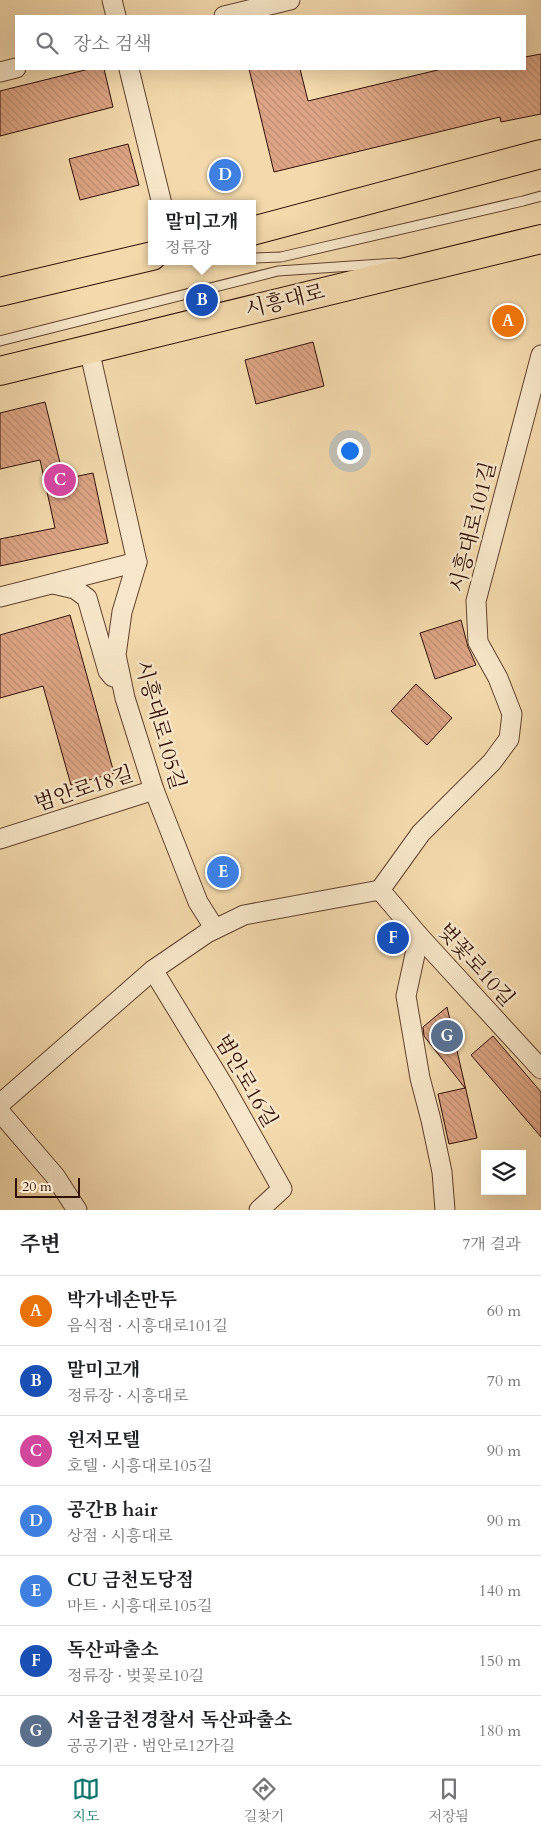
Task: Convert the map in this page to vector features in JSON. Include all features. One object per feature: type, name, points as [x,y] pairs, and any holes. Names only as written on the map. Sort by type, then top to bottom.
[{"type":"main road","points":[[256,230],[541,154]]},
{"type":"main road","name":"시흥대로","points":[[0,371],[541,240]]},
{"type":"main road","points":[[0,292],[148,258]]},
{"type":"street","points":[[112,0],[116,15]]},
{"type":"street","points":[[228,15],[290,0]]},
{"type":"street","points":[[0,72],[15,68]]},
{"type":"street","points":[[129,70],[161,200]]},
{"type":"street","name":"시흥대로105길","points":[[89,349],[137,562],[122,612],[116,655],[125,698],[154,790],[198,902],[215,929]]},
{"type":"street","name":"시흥대로101길","points":[[380,890],[421,833],[492,762],[509,739],[512,714],[498,678],[478,642],[476,601],[540,360]]},
{"type":"street","points":[[0,597],[137,562]]},
{"type":"street","points":[[53,584],[75,589],[87,598],[108,671],[125,698]]},
{"type":"street","name":"범안로18길","points":[[0,839],[154,790]]},
{"type":"street","points":[[0,1104],[153,970],[215,929],[244,915],[380,890]]},
{"type":"street","name":"벚꽃로10길","points":[[380,890],[419,936],[541,1069]]},
{"type":"street","points":[[419,936],[406,996],[420,1078],[432,1120],[442,1172],[445,1210]]},
{"type":"street","name":"범안로16길","points":[[153,970],[226,1088],[282,1189],[259,1210]]},
{"type":"street","points":[[0,1112],[55,1176],[77,1210]]},
{"type":"lane","points":[[256,258],[281,257],[541,196]]},
{"type":"lane","points":[[0,340],[278,272],[377,263],[448,262]]},
{"type":"building","points":[[541,54],[541,114],[501,122],[500,117],[274,172],[249,70],[300,70],[308,101],[438,70],[526,70],[526,57]]},
{"type":"building","points":[[85,70],[104,70],[113,107],[0,136],[0,91]]},
{"type":"building","points":[[128,144],[139,185],[80,200],[69,159]]},
{"type":"building","points":[[313,342],[324,386],[256,404],[245,360]]},
{"type":"building","points":[[45,402],[64,479],[93,473],[108,543],[0,566],[0,539],[55,528],[40,460],[0,469],[0,413]]},
{"type":"building","points":[[70,615],[114,773],[71,785],[43,686],[0,698],[0,635]]},
{"type":"building","points":[[461,620],[468,647],[476,665],[435,679],[420,633]]},
{"type":"building","points":[[416,684],[452,718],[427,745],[391,711]]},
{"type":"building","points":[[447,1007],[477,1138],[449,1144],[438,1094],[465,1088],[424,1036],[423,1027]]},
{"type":"building","points":[[493,1036],[541,1092],[541,1137],[471,1055]]},
{"type":"place","name":"공간B hair","points":[[225,175]]},
{"type":"place","name":"말미고개","points":[[202,300]]},
{"type":"place","name":"박가네손만두","points":[[508,321]]},
{"type":"place","name":"윈저모텔","points":[[60,480]]},
{"type":"place","name":"CU 금천도당점","points":[[223,872]]},
{"type":"place","name":"독산파출소","points":[[393,938]]},
{"type":"place","name":"서울금천경찰서 독산파출소","points":[[447,1036]]}]
